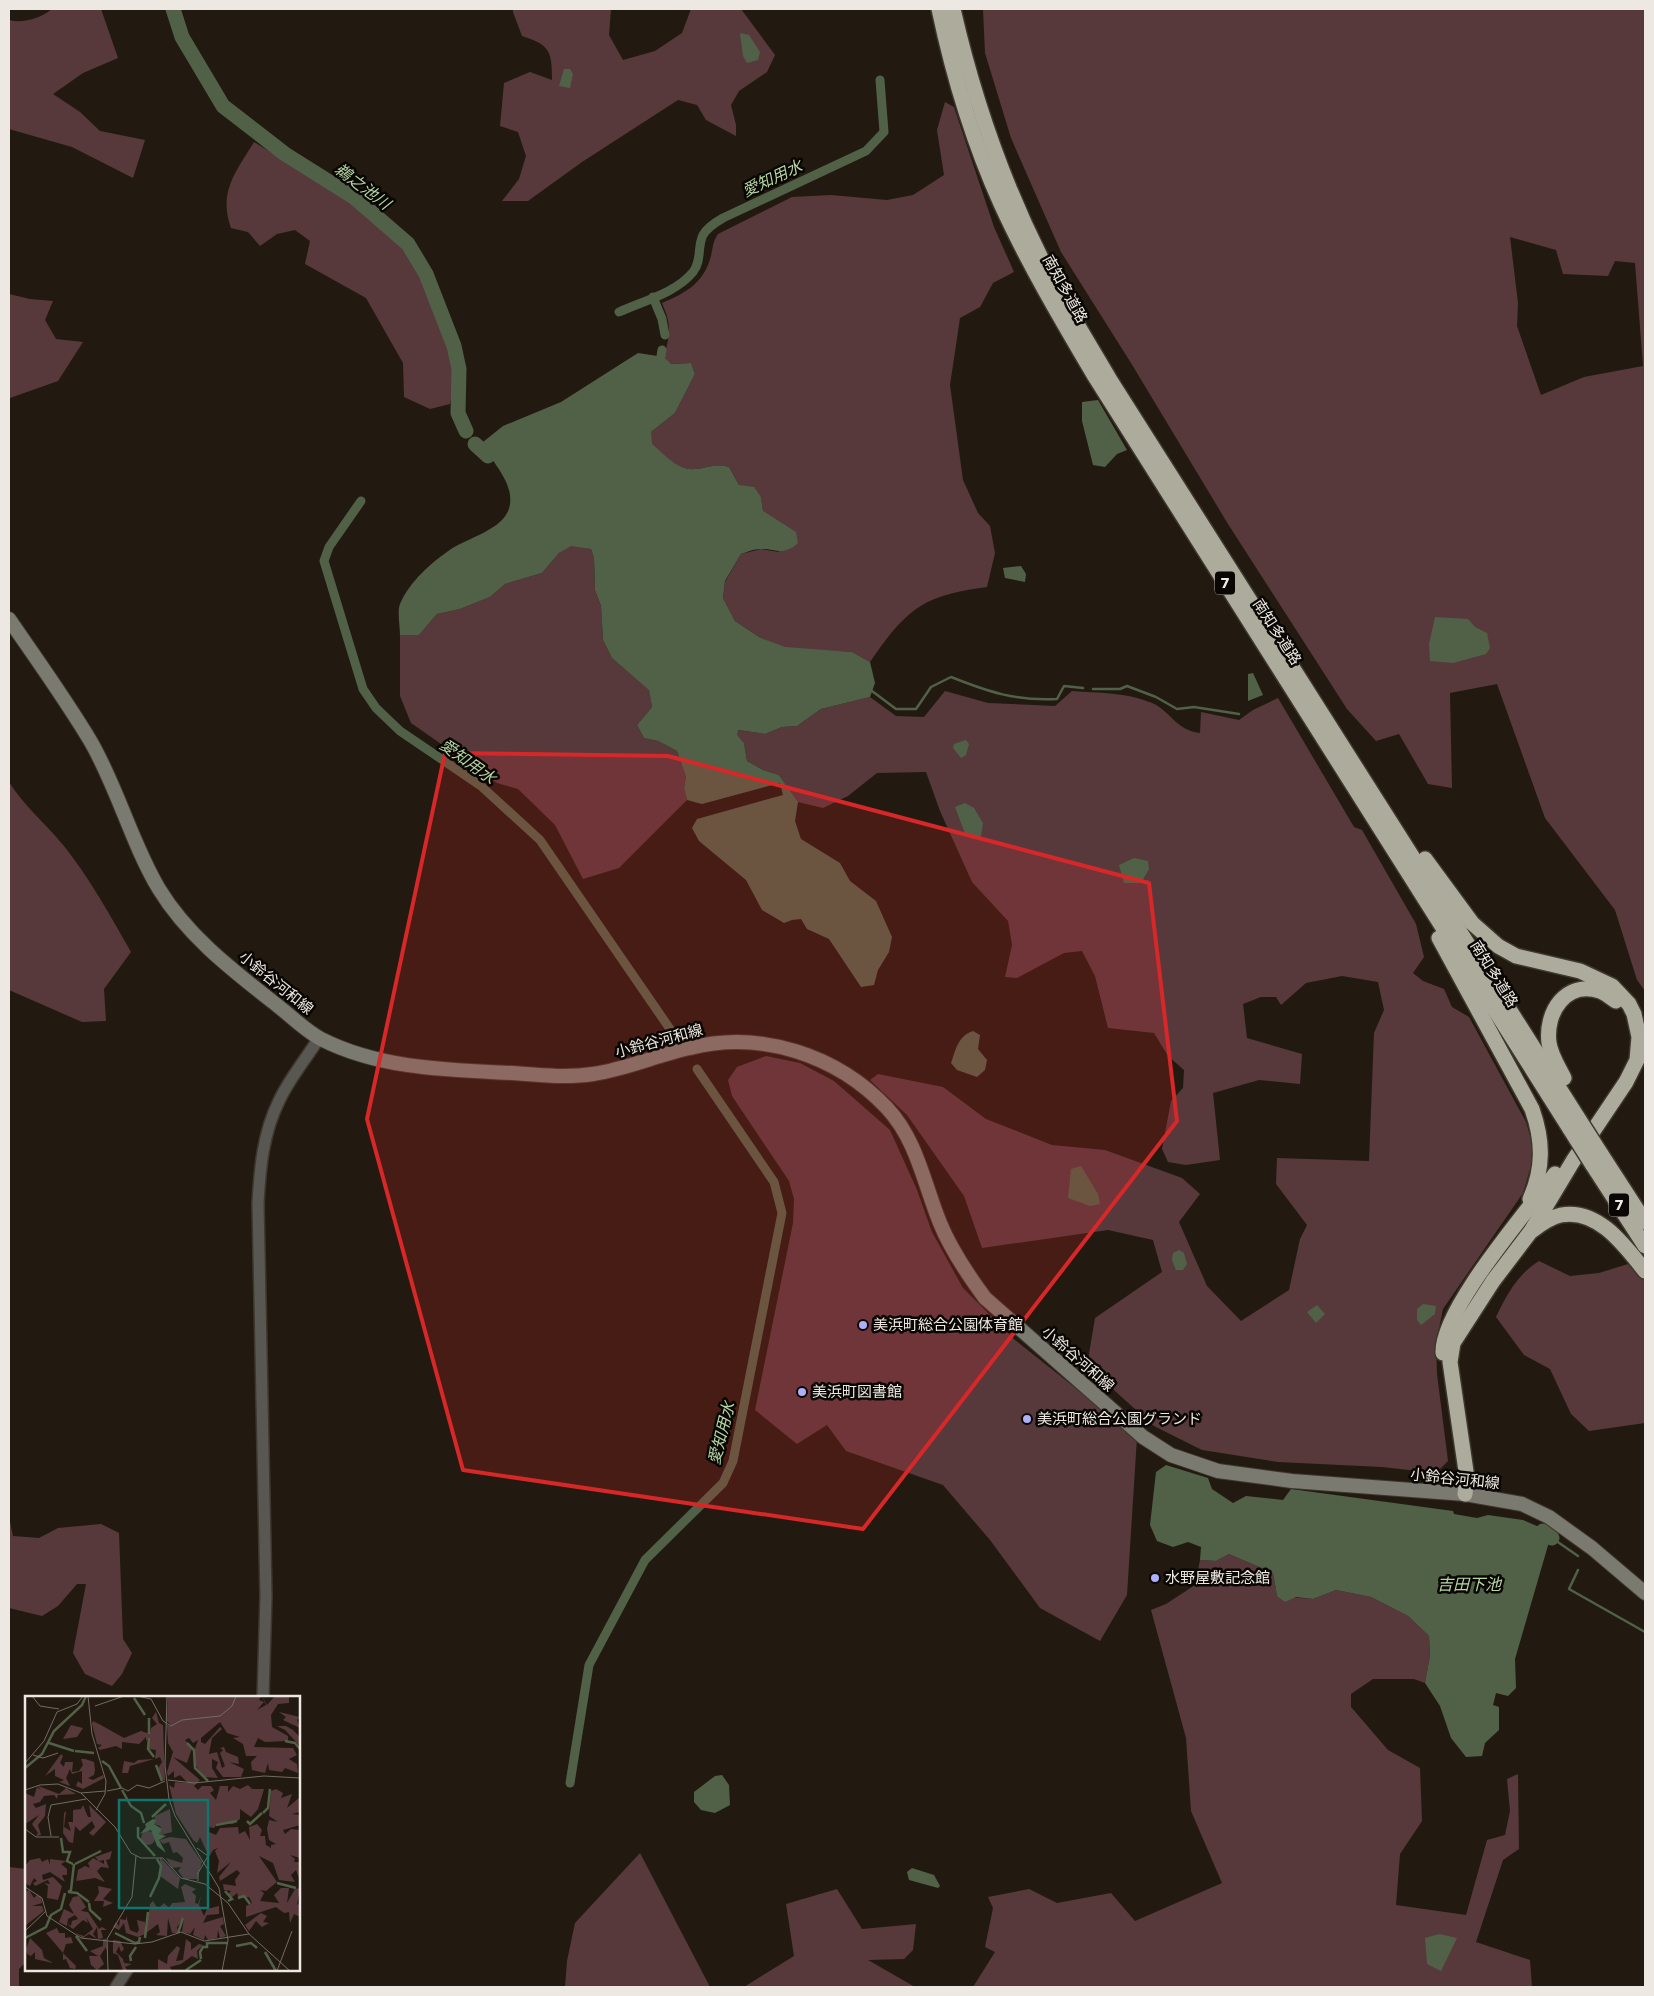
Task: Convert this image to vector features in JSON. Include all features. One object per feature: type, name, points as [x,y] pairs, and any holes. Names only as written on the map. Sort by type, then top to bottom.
[{"type":"highway","name":"南知多道路","points":[[939,9],[956,75],[982,158],[1001,204],[1044,291],[1094,375],[1310,717],[1577,1119]]},
{"type":"highway","name":"南知多道路","points":[[953,9],[969,73],[995,155],[1013,199],[1055,286],[1110,380],[1356,765],[1599,1154],[1645,1222]]},
{"type":"highway","points":[[1310,717],[1312,731],[1426,914],[1532,1110],[1542,1143],[1541,1162],[1537,1182],[1521,1218]]},
{"type":"highway","points":[[1356,765],[1363,768],[1424,858],[1472,922],[1487,938],[1516,956],[1580,971],[1601,979],[1617,991],[1634,1014],[1639,1037],[1637,1060],[1613,1104],[1573,1161],[1531,1231],[1493,1281],[1453,1342],[1450,1362],[1467,1478],[1465,1494]]},
{"type":"highway","points":[[1465,1494],[1459,1480],[1444,1373],[1443,1345],[1453,1315],[1605,1103],[1627,1066],[1631,1032],[1626,1016],[1617,1002],[1602,991],[1587,988],[1567,994],[1559,1001],[1549,1021],[1548,1032],[1552,1056],[1577,1119]]},
{"type":"highway","name":"南知多道路","points":[[1599,1154],[1645,1246]]},
{"type":"highway","points":[[1599,1154],[1645,1209]]},
{"type":"highway","points":[[1531,1231],[1561,1215],[1578,1215],[1609,1230],[1645,1271]]},
{"type":"main road","name":"小鈴谷河和線","points":[[9,619],[92,744],[115,789],[158,888],[174,910],[196,937],[230,967],[319,1038],[390,1063],[478,1072],[554,1076],[592,1074],[627,1068],[690,1048],[724,1042],[761,1042],[795,1051],[821,1061],[862,1084],[888,1109],[904,1131],[913,1147],[941,1225],[970,1278],[985,1298],[1143,1437],[1171,1455],[1218,1471],[1292,1481],[1465,1494],[1522,1504],[1549,1517],[1592,1548],[1645,1593]]},
{"type":"street","points":[[263,1696],[266,1596],[258,1203],[260,1169],[267,1131],[279,1100],[319,1038]]},
{"type":"street","points":[[116,1987],[127,1971]]},
{"type":"highlighted area","points":[[445,753],[668,756],[1149,883],[1177,1121],[863,1529],[463,1470],[367,1119]]},
{"type":"shaded area","points":[[52,9],[101,9],[118,58],[83,73],[53,94],[80,112],[100,131],[145,140],[133,178],[72,147],[9,129],[9,20],[32,19]]},
{"type":"shaded area","points":[[513,9],[611,9],[609,35],[623,60],[655,51],[682,33],[691,9],[741,9],[775,55],[767,72],[739,91],[731,105],[736,125],[736,136],[706,120],[697,105],[678,100],[582,162],[528,201],[502,201],[519,179],[526,156],[518,132],[500,126],[504,83],[530,72],[552,80],[548,50],[531,39],[522,36]]},
{"type":"shaded area","points":[[983,9],[1645,9],[1645,991],[1637,980],[1615,910],[1545,818],[1497,684],[1450,693],[1452,788],[1428,784],[1399,734],[1376,741],[1347,709],[1228,524],[1131,363],[1061,252],[1011,138],[985,53]],"holes":[[[1510,237],[1556,250],[1563,274],[1608,276],[1615,261],[1635,263],[1643,366],[1584,377],[1541,395],[1517,326],[1518,303]]]},
{"type":"shaded area","points":[[945,102],[954,107],[994,227],[1014,272],[993,283],[980,307],[960,318],[950,385],[963,480],[978,513],[990,526],[995,553],[987,587],[944,596],[919,607],[898,625],[870,662],[852,652],[785,648],[759,637],[735,621],[723,598],[725,582],[741,554],[761,549],[779,552],[763,511],[761,497],[739,485],[729,467],[715,466],[689,469],[677,465],[651,444],[651,432],[675,413],[695,374],[691,363],[670,364],[664,357],[668,342],[669,324],[662,303],[686,291],[699,280],[708,265],[718,234],[792,197],[831,195],[887,200],[913,195],[944,175],[937,130]]},
{"type":"shaded area","points":[[254,142],[352,201],[405,249],[422,277],[448,345],[456,372],[450,404],[430,409],[404,397],[403,363],[366,298],[305,264],[310,241],[295,230],[277,234],[260,246],[248,232],[231,228],[227,204],[228,193],[235,173]]},
{"type":"shaded area","points":[[9,294],[30,299],[53,301],[45,320],[56,339],[83,342],[58,381],[10,398]]},
{"type":"shaded area","points":[[571,545],[591,549],[594,558],[595,590],[601,606],[603,640],[612,658],[649,689],[652,707],[637,725],[644,738],[658,741],[677,751],[686,777],[684,788],[687,800],[619,868],[583,879],[555,825],[518,789],[497,783],[411,723],[400,696],[400,635],[419,635],[437,614],[460,609],[490,597],[505,584],[542,573],[559,553]]},
{"type":"shaded area","points":[[945,691],[988,703],[1055,706],[1072,691],[1122,695],[1152,703],[1185,728],[1200,733],[1201,712],[1239,720],[1253,710],[1278,698],[1354,827],[1362,830],[1416,924],[1424,957],[1413,973],[1423,981],[1444,989],[1452,1007],[1469,1017],[1526,1122],[1533,1146],[1531,1166],[1523,1193],[1443,1309],[1436,1343],[1437,1374],[1448,1461],[1436,1473],[1382,1467],[1278,1462],[1202,1450],[1154,1426],[1087,1366],[1095,1318],[1162,1272],[1153,1240],[1108,1230],[982,1248],[964,1196],[907,1115],[870,1080],[878,1074],[943,1087],[986,1119],[1052,1145],[1105,1150],[1182,1178],[1200,1194],[1179,1222],[1207,1286],[1241,1321],[1289,1290],[1300,1239],[1307,1225],[1276,1184],[1277,1158],[1369,1161],[1374,1033],[1384,1010],[1378,982],[1342,976],[1306,983],[1281,1005],[1276,997],[1261,997],[1243,1004],[1247,1038],[1302,1054],[1300,1084],[1259,1080],[1213,1093],[1220,1160],[1186,1165],[1168,1162],[1162,1149],[1171,1101],[1183,1088],[1184,1070],[1168,1056],[1154,1033],[1108,1028],[1095,976],[1082,951],[1064,953],[1017,978],[1005,977],[1012,945],[1008,921],[972,882],[940,811],[926,772],[877,773],[848,796],[823,808],[798,802],[779,775],[763,770],[747,761],[744,743],[737,736],[737,730],[765,734],[782,727],[797,726],[821,709],[870,697],[896,716],[924,717]]},
{"type":"shaded area","points":[[9,782],[21,799],[64,846],[82,871],[131,952],[104,989],[106,1021],[82,1022],[9,990]]},
{"type":"shaded area","points":[[766,1056],[800,1063],[834,1081],[890,1130],[917,1190],[932,1232],[963,1288],[1015,1340],[1137,1437],[1127,1595],[1100,1641],[1040,1608],[990,1540],[943,1485],[846,1451],[827,1425],[797,1444],[755,1410],[793,1223],[794,1199],[789,1181],[732,1096],[728,1080],[737,1067]]},
{"type":"shaded area","points":[[1539,1261],[1570,1276],[1599,1273],[1628,1264],[1641,1271],[1645,1278],[1645,1423],[1589,1431],[1571,1414],[1550,1369],[1524,1355],[1496,1317],[1504,1300],[1519,1278]]},
{"type":"shaded area","points":[[9,1517],[13,1536],[39,1538],[58,1528],[101,1524],[119,1533],[123,1639],[132,1653],[122,1674],[112,1686],[85,1674],[73,1653],[86,1584],[77,1584],[58,1606],[42,1616],[9,1608]]},
{"type":"shaded area","points":[[1229,1554],[1273,1573],[1277,1596],[1313,1599],[1336,1590],[1371,1597],[1408,1616],[1429,1636],[1430,1655],[1425,1683],[1414,1679],[1373,1679],[1351,1694],[1351,1707],[1388,1750],[1420,1768],[1422,1821],[1400,1854],[1396,1905],[1466,1915],[1487,1840],[1505,1835],[1510,1811],[1507,1779],[1518,1774],[1519,1849],[1503,1860],[1476,1942],[1530,1960],[1532,1987],[973,1987],[995,1952],[985,1947],[993,1908],[988,1897],[1029,1889],[1057,1903],[1111,1893],[1135,1921],[1222,1883],[1191,1811],[1186,1738],[1151,1610],[1166,1604],[1195,1585],[1200,1560],[1216,1561]]},
{"type":"shaded area","points":[[640,1853],[710,1987],[565,1987],[567,1961],[575,1923]]},
{"type":"shaded area","points":[[9,1867],[25,1869],[25,1963],[19,1969],[19,1987],[9,1987]]},
{"type":"shaded area","points":[[837,1889],[862,1929],[916,1924],[913,1950],[904,1959],[868,1960],[915,1987],[744,1987],[794,1956],[786,1904]]},
{"type":"water","points":[[740,33],[749,35],[760,52],[758,60],[747,63],[743,56]]},
{"type":"water","points":[[564,69],[570,69],[573,74],[570,88],[559,86]]},
{"type":"water","points":[[638,353],[664,357],[671,364],[691,363],[695,374],[675,413],[651,432],[652,444],[677,465],[689,469],[715,466],[729,467],[739,485],[754,487],[761,497],[763,511],[796,532],[798,543],[788,550],[758,549],[741,554],[725,581],[723,598],[735,621],[759,637],[785,647],[852,652],[870,662],[875,683],[870,697],[821,709],[797,726],[782,727],[765,734],[738,730],[737,735],[744,743],[747,761],[763,770],[779,775],[798,802],[795,821],[801,839],[840,863],[850,881],[876,901],[892,937],[889,952],[878,970],[874,985],[861,987],[829,939],[807,929],[801,919],[784,923],[762,910],[746,880],[699,841],[692,828],[697,819],[783,795],[780,783],[702,804],[687,800],[684,788],[686,777],[677,751],[658,741],[644,738],[637,725],[652,707],[649,690],[612,658],[603,640],[601,606],[595,590],[594,558],[591,549],[571,546],[559,553],[542,573],[505,584],[490,597],[460,609],[437,614],[419,635],[400,635],[399,607],[415,580],[443,554],[495,526],[507,513],[510,504],[508,487],[483,442],[503,426],[561,402]]},
{"type":"water","points":[[1098,400],[1127,450],[1117,454],[1105,467],[1093,465],[1082,421],[1082,402]]},
{"type":"water","points":[[1021,566],[1026,574],[1025,582],[1005,578],[1003,568]]},
{"type":"water","points":[[1435,617],[1468,619],[1475,627],[1487,633],[1490,648],[1486,654],[1453,663],[1430,661],[1429,644]]},
{"type":"water","points":[[1253,673],[1263,695],[1248,701],[1248,674]]},
{"type":"water","points":[[966,740],[969,744],[966,755],[961,758],[953,748],[954,744]]},
{"type":"water","points":[[965,803],[974,808],[983,823],[981,836],[973,839],[966,836],[955,807]]},
{"type":"water","points":[[1134,858],[1148,861],[1149,869],[1141,883],[1124,883],[1119,865]]},
{"type":"water","points":[[973,1031],[980,1035],[978,1049],[987,1060],[985,1070],[977,1077],[957,1070],[951,1063],[961,1040]]},
{"type":"water","points":[[1081,1166],[1098,1194],[1100,1204],[1090,1206],[1068,1198],[1071,1169]]},
{"type":"water","points":[[1179,1250],[1184,1253],[1187,1264],[1183,1270],[1176,1270],[1172,1260],[1173,1253]]},
{"type":"water","points":[[1423,1304],[1436,1306],[1435,1314],[1421,1325],[1417,1320],[1417,1309]]},
{"type":"water","points":[[1317,1305],[1325,1314],[1316,1323],[1307,1312]]},
{"type":"water","name":"吉田下池","points":[[1166,1465],[1208,1478],[1212,1489],[1233,1503],[1246,1496],[1283,1500],[1291,1489],[1453,1511],[1454,1514],[1477,1518],[1488,1515],[1523,1520],[1544,1529],[1541,1533],[1549,1542],[1515,1659],[1516,1688],[1508,1696],[1496,1693],[1493,1705],[1499,1707],[1499,1730],[1485,1743],[1482,1756],[1466,1757],[1451,1738],[1440,1706],[1425,1683],[1430,1655],[1429,1636],[1408,1616],[1371,1597],[1336,1590],[1313,1599],[1296,1597],[1285,1602],[1277,1596],[1273,1573],[1229,1554],[1216,1561],[1200,1560],[1201,1547],[1188,1542],[1173,1547],[1157,1541],[1150,1525],[1156,1472]]},
{"type":"water","points":[[722,1775],[729,1785],[730,1805],[715,1813],[701,1810],[694,1802],[694,1792],[715,1776]]},
{"type":"water","points":[[912,1868],[934,1875],[940,1886],[938,1888],[909,1880],[907,1872]]},
{"type":"water","points":[[1439,1934],[1457,1938],[1441,1971],[1427,1964],[1425,1938]]},
{"type":"waterway","name":"鵜之池川","points":[[173,9],[182,37],[223,106],[285,154],[355,198],[408,244],[426,274],[454,346],[459,369],[458,413],[466,431]]},
{"type":"waterway","name":"愛知用水","points":[[619,312],[659,296],[678,286],[686,279],[698,263],[703,235],[717,221],[866,151],[884,132],[880,80]]},
{"type":"waterway","name":"愛知用水","points":[[653,297],[662,319],[665,335]]},
{"type":"waterway","name":"愛知用水","points":[[661,356],[662,350]]},
{"type":"waterway","name":"鵜之池川","points":[[475,444],[488,456]]},
{"type":"waterway","name":"愛知用水","points":[[361,501],[329,547],[324,561],[363,689],[376,708],[400,731],[481,786],[540,840],[670,1029]]},
{"type":"waterway","points":[[872,691],[896,709],[916,709],[931,687],[951,677],[990,691],[1028,699],[1057,699],[1064,686],[1083,688]]},
{"type":"waterway","points":[[1093,689],[1120,689],[1127,686],[1156,697],[1177,709],[1194,707],[1239,714]]},
{"type":"waterway","name":"愛知用水","points":[[570,1783],[589,1665],[645,1560],[723,1483],[733,1461],[782,1213],[774,1182],[697,1069]]},
{"type":"waterway","points":[[1543,1531],[1552,1538]]},
{"type":"waterway","points":[[1552,1538],[1578,1556]]},
{"type":"waterway","points":[[1578,1570],[1569,1589],[1645,1632]]},
{"type":"place","name":"美浜町総合公園体育館","points":[[863,1325]]},
{"type":"place","name":"美浜町図書館","points":[[802,1392]]},
{"type":"place","name":"美浜町総合公園グランド","points":[[1027,1419]]},
{"type":"place","name":"水野屋敷記念館","points":[[1155,1578]]}]
